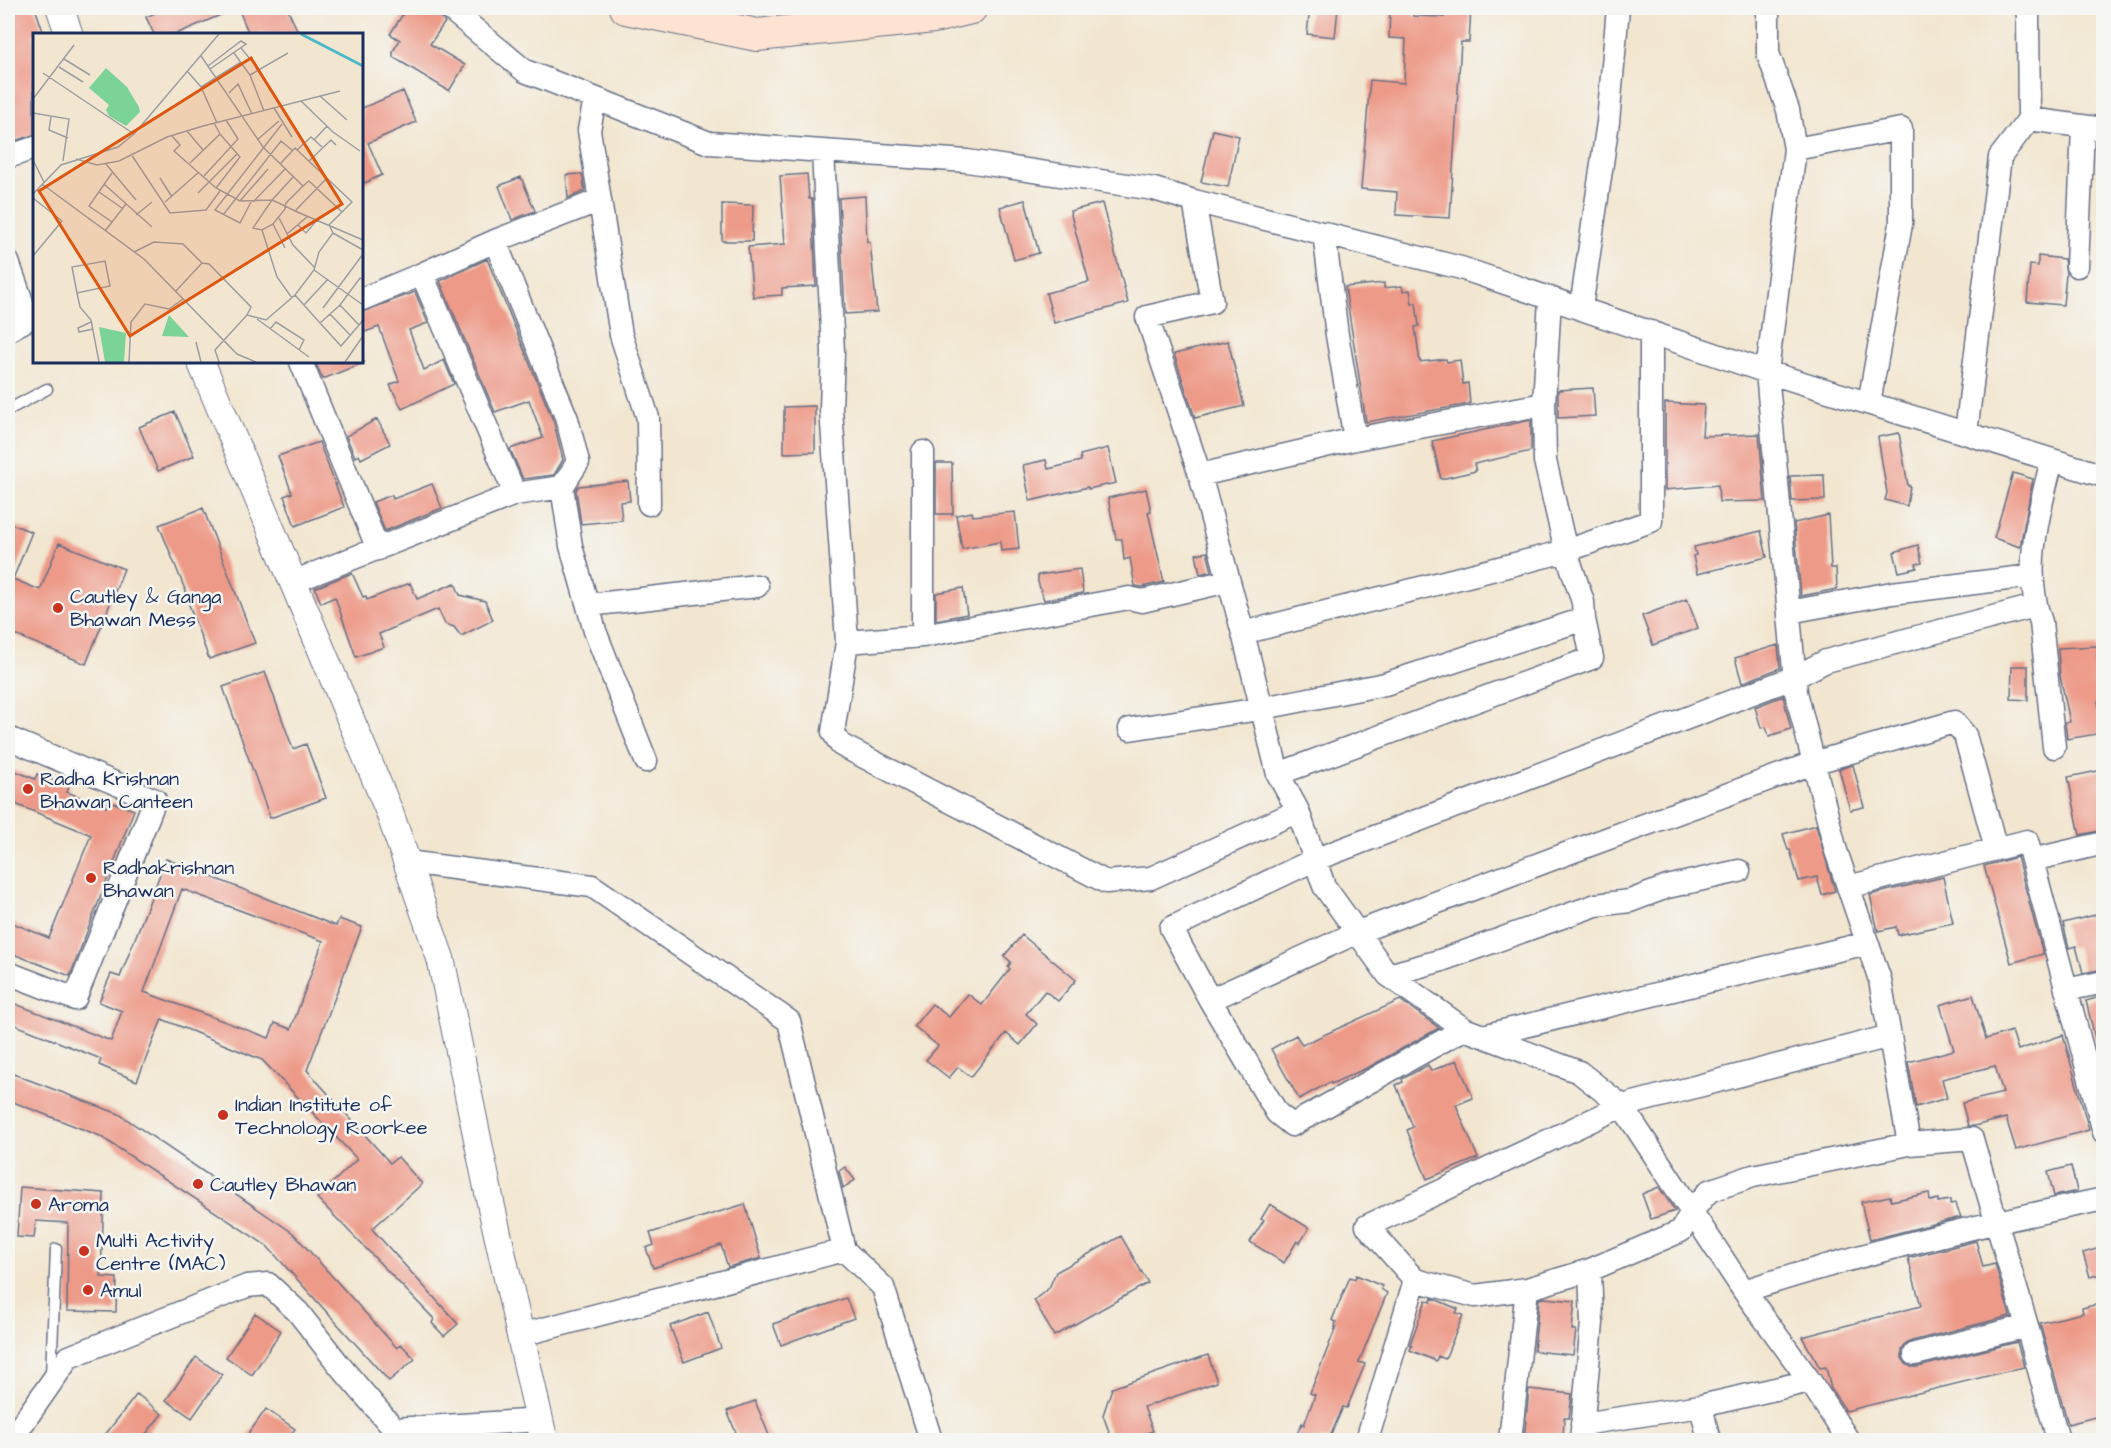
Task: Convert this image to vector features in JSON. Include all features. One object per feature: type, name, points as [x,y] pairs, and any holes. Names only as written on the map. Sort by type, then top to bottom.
[{"type":"main road","points":[[627,8],[757,35],[971,8]]},
{"type":"street","points":[[60,8],[69,33]]},
{"type":"street","points":[[449,8],[525,72],[709,144],[967,161],[1154,189],[1461,268],[1767,372],[2103,476]]},
{"type":"street","points":[[1581,308],[1608,122],[1618,8]]},
{"type":"street","points":[[1768,8],[1768,53],[1788,110],[1794,148],[1767,372],[1796,692],[1836,851],[1880,980],[1909,1144]]},
{"type":"street","points":[[1966,433],[2000,157],[2029,119],[2028,15],[2026,8]]},
{"type":"street","points":[[595,99],[589,130],[621,335],[648,418],[649,504]]},
{"type":"street","points":[[2029,119],[2093,128],[2077,266]]},
{"type":"street","points":[[1794,148],[1901,129],[1901,224],[1869,403]]},
{"type":"street","points":[[8,157],[33,148]]},
{"type":"street","points":[[823,151],[833,352],[831,409],[847,642],[833,732],[840,745],[1106,882],[1151,878],[1298,811]]},
{"type":"street","points":[[363,299],[495,241],[600,200]]},
{"type":"street","points":[[1194,201],[1212,302],[1147,318],[1200,475],[1278,774],[1298,811],[1324,886],[1388,975],[1474,1033],[1579,1072],[1622,1106],[1744,1291],[1810,1382],[1848,1440]]},
{"type":"street","points":[[1324,233],[1337,335],[1356,439]]},
{"type":"street","points":[[495,241],[567,419],[578,462],[562,487],[571,546],[595,631],[646,761]]},
{"type":"street","points":[[8,262],[28,319],[8,330]]},
{"type":"street","points":[[422,274],[515,494]]},
{"type":"street","points":[[1278,774],[1592,658],[1584,620],[1583,602],[1566,550],[1545,461],[1544,404],[1550,298]]},
{"type":"street","points":[[1243,633],[1566,550],[1651,520],[1651,332]]},
{"type":"street","points":[[11,1440],[69,1357],[247,1286],[268,1284],[298,1312],[391,1437],[542,1430],[491,1205],[441,960],[389,811],[201,363]]},
{"type":"street","points":[[301,363],[378,549]]},
{"type":"street","points":[[1200,475],[1356,439],[1544,404]]},
{"type":"street","points":[[923,452],[923,636]]},
{"type":"street","points":[[2052,460],[2038,517],[2032,576],[2035,606],[2041,622],[2055,747]]},
{"type":"street","points":[[293,582],[515,494],[562,487]]},
{"type":"street","points":[[1789,612],[1892,593],[2032,576]]},
{"type":"street","points":[[847,642],[923,636],[1129,598],[1142,601],[1228,581]]},
{"type":"street","points":[[588,605],[757,586]]},
{"type":"street","points":[[1868,943],[1474,1033],[1292,1125],[1277,1113],[1210,1000],[1171,928],[1314,860],[1795,677],[1826,661],[2035,606]]},
{"type":"street","points":[[1130,729],[1385,684],[1584,620]]},
{"type":"street","points":[[1210,1000],[1358,932],[1813,763],[1954,722],[1965,735],[1996,849]]},
{"type":"street","points":[[8,738],[154,800],[75,999],[8,974]]},
{"type":"street","points":[[1848,887],[2026,842],[2103,1132]]},
{"type":"street","points":[[2032,860],[2103,843]]},
{"type":"street","points":[[407,862],[592,886],[789,1021],[844,1250],[883,1287],[931,1440]]},
{"type":"street","points":[[1388,975],[1439,961],[1596,905],[1630,901],[1667,887],[1739,871]]},
{"type":"street","points":[[2066,990],[2103,982]]},
{"type":"street","points":[[1890,1036],[1622,1106],[1367,1226],[1415,1280],[1475,1296],[1527,1289],[1590,1270],[1681,1231],[1692,1211],[1709,1191],[1753,1176],[1909,1144],[1972,1139],[2058,1440]]},
{"type":"street","points":[[1744,1291],[1823,1266],[1996,1221],[2103,1199]]},
{"type":"street","points":[[521,1335],[844,1250]]},
{"type":"street","points":[[1590,1270],[1592,1323],[1582,1432],[1810,1382]]},
{"type":"street","points":[[1369,1440],[1369,1433],[1415,1280]]},
{"type":"street","points":[[1510,1440],[1527,1289]]},
{"type":"street","points":[[1915,1354],[2027,1326]]},
{"type":"street","points":[[1701,1406],[1708,1440]]},
{"type":"lane","points":[[8,410],[46,389]]},
{"type":"lane","points":[[51,1383],[56,1249]]},
{"type":"building","points":[[8,8],[35,8],[44,33],[33,33],[33,135],[8,143]]},
{"type":"building","points":[[166,8],[237,8],[178,33],[154,33],[146,17]]},
{"type":"building","points":[[238,8],[287,8],[299,33],[249,33]]},
{"type":"building","points":[[407,8],[428,8],[445,22],[430,44],[465,65],[449,91],[393,57],[393,51],[400,40],[390,34]]},
{"type":"building","points":[[1310,8],[1338,8],[1335,37],[1307,34]]},
{"type":"building","points":[[1390,8],[1414,8],[1413,16],[1444,17],[1444,8],[1471,8],[1469,42],[1461,42],[1450,218],[1396,215],[1397,192],[1361,189],[1370,80],[1404,83],[1406,39],[1389,38]]},
{"type":"building","points":[[403,91],[416,122],[368,143],[382,175],[363,184],[363,108]]},
{"type":"building","points":[[1213,130],[1239,136],[1228,187],[1201,182]]},
{"type":"building","points":[[582,174],[585,191],[568,198],[566,175]]},
{"type":"building","points":[[807,174],[809,199],[812,199],[816,286],[782,288],[782,295],[753,297],[748,247],[785,244],[780,176]]},
{"type":"building","points":[[521,177],[535,211],[512,220],[499,186]]},
{"type":"building","points":[[865,196],[867,242],[870,242],[877,312],[845,314],[839,198]]},
{"type":"building","points":[[1025,200],[1039,253],[1014,260],[1000,207]]},
{"type":"building","points":[[1102,203],[1128,303],[1054,323],[1046,293],[1089,282],[1070,211]]},
{"type":"building","points":[[722,204],[753,205],[752,241],[722,241]]},
{"type":"building","points":[[2038,256],[2064,259],[2066,274],[2063,305],[2027,302],[2030,265],[2038,266]]},
{"type":"building","points":[[487,259],[554,423],[563,460],[554,475],[523,479],[510,449],[543,438],[529,400],[495,412],[440,281]]},
{"type":"building","points":[[1384,283],[1384,288],[1402,286],[1403,291],[1410,290],[1412,304],[1416,303],[1419,326],[1415,327],[1420,362],[1460,360],[1463,384],[1468,383],[1470,404],[1366,422],[1345,287]]},
{"type":"building","points":[[415,292],[428,323],[409,330],[424,370],[444,360],[454,384],[402,409],[390,385],[399,381],[379,327],[363,333],[363,312]]},
{"type":"building","points":[[1228,341],[1244,406],[1195,418],[1174,354]]},
{"type":"building","points":[[315,363],[363,363],[323,379]]},
{"type":"building","points":[[1593,388],[1595,416],[1558,418],[1558,390]]},
{"type":"building","points":[[1665,403],[1704,405],[1702,436],[1759,434],[1765,501],[1719,502],[1718,485],[1665,490]]},
{"type":"building","points":[[815,406],[815,452],[784,453],[784,407]]},
{"type":"building","points":[[175,412],[194,456],[158,471],[139,427]]},
{"type":"building","points":[[377,419],[390,444],[361,459],[359,455],[355,457],[346,436]]},
{"type":"building","points":[[1531,420],[1531,451],[1474,464],[1476,471],[1441,479],[1432,441]]},
{"type":"building","points":[[1899,433],[1908,486],[1910,486],[1907,506],[1885,500],[1887,493],[1878,437]]},
{"type":"building","points":[[319,442],[344,507],[295,526],[284,496],[292,493],[278,456]]},
{"type":"building","points":[[1108,448],[1116,483],[1088,489],[1088,487],[1030,501],[1023,465],[1046,460],[1048,469],[1081,461],[1080,455]]},
{"type":"building","points":[[936,463],[952,463],[953,514],[936,514]]},
{"type":"building","points":[[2013,473],[2033,479],[2020,547],[1994,538]]},
{"type":"building","points":[[1824,475],[1825,500],[1792,501],[1790,476]]},
{"type":"building","points":[[628,481],[630,501],[620,502],[622,520],[581,524],[576,490],[579,486]]},
{"type":"building","points":[[432,484],[442,508],[385,531],[373,502],[392,495],[393,499]]},
{"type":"building","points":[[1146,489],[1151,511],[1148,512],[1164,582],[1142,587],[1135,586],[1130,558],[1124,560],[1122,539],[1116,539],[1108,498]]},
{"type":"building","points":[[203,508],[255,643],[209,659],[188,602],[190,602],[159,525]]},
{"type":"building","points":[[972,512],[973,516],[1015,512],[1019,549],[1001,551],[1000,542],[962,549],[956,515]]},
{"type":"building","points":[[1828,515],[1831,568],[1836,568],[1837,589],[1801,596],[1794,523]]},
{"type":"building","name":"Cautley & Ganga Bhawan Mess","points":[[11,524],[32,532],[13,579],[40,590],[59,543],[124,569],[86,664],[8,632],[8,533]]},
{"type":"building","points":[[1761,531],[1767,557],[1697,574],[1693,556],[1696,555],[1694,547]]},
{"type":"building","points":[[1918,545],[1922,563],[1916,564],[1917,568],[1899,572],[1894,552]]},
{"type":"building","points":[[1207,552],[1212,571],[1200,574],[1196,554]]},
{"type":"building","points":[[1080,569],[1083,593],[1044,600],[1038,575]]},
{"type":"building","points":[[352,573],[363,597],[366,596],[367,600],[410,583],[417,599],[455,583],[460,595],[485,601],[493,620],[461,636],[454,627],[445,624],[438,609],[379,634],[384,647],[356,657],[335,597],[321,603],[315,588]]},
{"type":"building","points":[[963,588],[967,614],[936,620],[936,593]]},
{"type":"building","points":[[1687,599],[1698,628],[1653,645],[1642,616]]},
{"type":"building","points":[[1778,645],[1780,668],[1742,683],[1735,658]]},
{"type":"building","points":[[2097,646],[2103,700],[2098,701],[2103,733],[2067,739],[2065,723],[2070,722],[2060,676],[2058,648]]},
{"type":"building","points":[[2012,666],[2028,666],[2028,700],[2011,699]]},
{"type":"building","points":[[265,672],[293,749],[306,744],[326,798],[270,818],[223,687]]},
{"type":"building","points":[[1783,696],[1791,729],[1769,736],[1766,727],[1761,728],[1755,707]]},
{"type":"building","points":[[1853,765],[1864,807],[1850,810],[1839,769]]},
{"type":"building","name":"Radhakrishnan Bhawan","points":[[8,768],[35,779],[37,774],[69,786],[67,792],[106,807],[108,801],[134,810],[70,976],[8,952],[8,921],[49,938],[91,835],[8,801]]},
{"type":"building","points":[[2103,770],[2103,830],[2080,835],[2068,777]]},
{"type":"building","points":[[1816,825],[1835,891],[1822,895],[1817,877],[1799,881],[1783,834]]},
{"type":"building","points":[[2017,857],[2043,954],[2011,963],[1984,866]]},
{"type":"building","points":[[166,859],[336,926],[339,919],[362,927],[307,1070],[390,1163],[398,1157],[422,1184],[372,1229],[458,1324],[444,1336],[432,1323],[434,1319],[317,1198],[357,1159],[262,1060],[162,1019],[137,1081],[99,1065],[101,1059],[8,1022],[8,1001],[111,1041],[122,1011],[99,1002],[111,974],[120,977]],"holes":[[[182,889],[323,941],[291,1029],[275,1023],[269,1038],[144,992]]]},
{"type":"building","points":[[1943,877],[1953,923],[1898,935],[1896,927],[1878,931],[1870,895]]},
{"type":"building","points":[[2103,913],[2103,969],[2083,973],[2076,946],[2069,948],[2063,923]]},
{"type":"building","points":[[1022,935],[1076,980],[1058,1001],[1045,991],[1026,1014],[1037,1024],[1020,1045],[1006,1033],[971,1077],[958,1067],[949,1078],[926,1060],[938,1046],[914,1026],[932,1004],[949,1017],[968,994],[982,1005],[1010,969],[1008,967],[1011,962],[1004,956]]},
{"type":"building","points":[[1973,995],[1986,1039],[2012,1031],[2018,1050],[2063,1035],[2089,1130],[2016,1150],[2006,1118],[1968,1126],[1962,1103],[2003,1093],[1995,1066],[1942,1079],[1947,1098],[1916,1107],[1908,1062],[1954,1050],[1940,1005]]},
{"type":"building","points":[[2103,996],[2103,1050],[2098,1050],[2086,1001]]},
{"type":"building","points":[[1400,1000],[1439,1028],[1371,1066],[1331,1084],[1330,1082],[1299,1099],[1271,1049],[1296,1035],[1302,1045]]},
{"type":"building","points":[[1457,1060],[1473,1098],[1456,1105],[1478,1158],[1427,1179],[1407,1130],[1413,1127],[1396,1085],[1403,1082],[1402,1079],[1428,1065],[1431,1071]]},
{"type":"building","name":"Cautley Bhawan","points":[[8,1072],[119,1114],[293,1233],[397,1348],[401,1344],[415,1359],[389,1381],[267,1246],[100,1136],[8,1100]]},
{"type":"building","points":[[2071,1166],[2077,1191],[2054,1196],[2048,1172]]},
{"type":"building","points":[[845,1167],[855,1180],[843,1188],[839,1171]]},
{"type":"building","name":"Multi Activity Centre (MAC)","points":[[20,1187],[104,1193],[101,1277],[117,1278],[116,1312],[67,1311],[68,1223],[36,1221],[34,1238],[17,1237]]},
{"type":"building","points":[[1659,1187],[1675,1211],[1651,1219],[1642,1194]]},
{"type":"building","points":[[1929,1193],[1930,1201],[1938,1199],[1938,1202],[1950,1200],[1950,1204],[1955,1203],[1961,1217],[1870,1240],[1861,1202],[1890,1196],[1891,1201]]},
{"type":"building","points":[[745,1204],[761,1258],[728,1267],[721,1245],[653,1268],[646,1248],[654,1245],[650,1233]]},
{"type":"building","points":[[1270,1204],[1309,1228],[1300,1243],[1297,1241],[1284,1263],[1250,1242],[1264,1220],[1261,1219]]},
{"type":"building","points":[[1121,1236],[1148,1283],[1054,1336],[1034,1300],[1049,1288],[1056,1272]]},
{"type":"building","points":[[1976,1241],[1983,1267],[1995,1264],[2010,1316],[1912,1341],[1902,1350],[1902,1358],[1911,1367],[1918,1367],[2017,1342],[2024,1367],[1846,1411],[1831,1389],[1826,1367],[1820,1368],[1802,1337],[1921,1306],[1908,1258]]},
{"type":"building","points":[[2103,1247],[2103,1273],[2090,1277],[2083,1253]]},
{"type":"building","points":[[1356,1275],[1382,1286],[1381,1289],[1387,1293],[1359,1362],[1365,1364],[1347,1408],[1343,1407],[1330,1437],[1338,1440],[1294,1440],[1302,1423],[1304,1425],[1315,1395],[1310,1393],[1336,1327],[1336,1322],[1332,1320],[1350,1277],[1355,1279]]},
{"type":"building","points":[[846,1298],[854,1318],[781,1345],[773,1324]]},
{"type":"building","points":[[1432,1298],[1458,1309],[1456,1313],[1463,1315],[1445,1359],[1438,1356],[1436,1361],[1410,1350],[1412,1346],[1410,1344],[1426,1300],[1431,1302]]},
{"type":"building","points":[[1539,1299],[1575,1301],[1572,1330],[1576,1330],[1573,1355],[1534,1351]]},
{"type":"building","points":[[2103,1303],[2103,1415],[2068,1424],[2040,1323],[2083,1313],[2082,1308]]},
{"type":"building","points":[[708,1312],[721,1348],[684,1362],[670,1326]]},
{"type":"building","points":[[255,1313],[281,1331],[252,1375],[226,1357]]},
{"type":"building","points":[[1208,1355],[1217,1382],[1144,1407],[1153,1431],[1124,1440],[1112,1440],[1103,1415],[1112,1388]]},
{"type":"building","points":[[196,1357],[222,1375],[192,1418],[166,1400]]},
{"type":"building","points":[[1529,1389],[1572,1394],[1569,1418],[1564,1418],[1563,1440],[1524,1440]]},
{"type":"building","points":[[137,1394],[162,1414],[141,1440],[101,1440]]},
{"type":"building","points":[[755,1401],[771,1440],[739,1440],[727,1411]]},
{"type":"building","points":[[266,1409],[295,1429],[287,1440],[244,1440]]},
{"type":"place","name":"Cautley & Ganga Bhawan Mess","points":[[58,608]]},
{"type":"place","name":"Radha Krishnan Bhawan Canteen","points":[[28,789]]},
{"type":"place","name":"Radhakrishnan Bhawan","points":[[91,878]]},
{"type":"place","name":"Indian Institute of Technology Roorkee","points":[[223,1115]]},
{"type":"place","name":"Cautley Bhawan","points":[[198,1184]]},
{"type":"place","name":"Aroma","points":[[36,1204]]},
{"type":"place","name":"Multi Activity Centre (MAC)","points":[[84,1251]]},
{"type":"place","name":"Amul","points":[[88,1290]]}]
